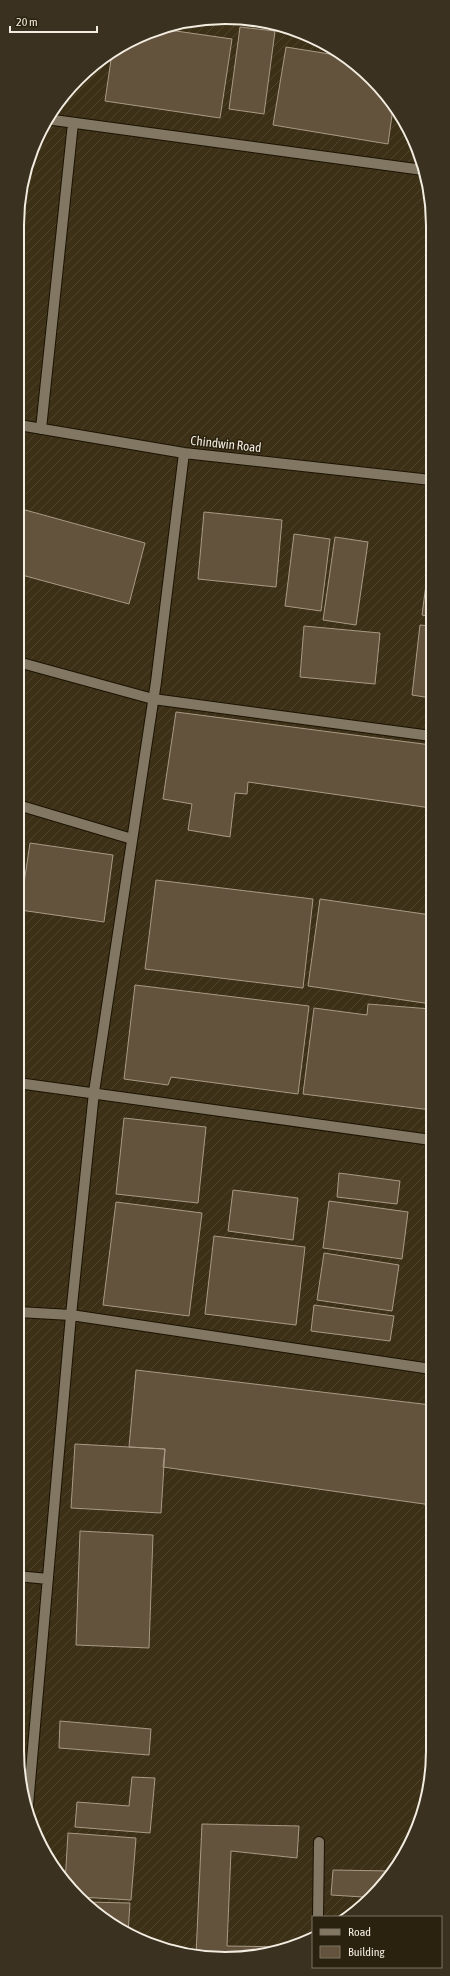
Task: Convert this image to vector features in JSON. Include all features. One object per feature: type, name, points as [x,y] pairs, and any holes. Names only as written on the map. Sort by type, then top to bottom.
[{"type":"street","points":[[53,120],[418,169]]},
{"type":"street","points":[[41,429],[72,123]]},
{"type":"street","name":"Chindwin Road","points":[[24,426],[184,453],[426,479]]},
{"type":"street","points":[[29,1794],[71,1315],[94,1092],[153,699],[184,453]]},
{"type":"street","points":[[24,664],[153,699],[426,735]]},
{"type":"street","points":[[24,807],[132,839]]},
{"type":"street","points":[[24,1084],[94,1092],[426,1139]]},
{"type":"street","points":[[24,1312],[71,1315],[426,1368]]},
{"type":"street","points":[[24,1577],[48,1579]]},
{"type":"street","points":[[318,1916],[319,1842]]},
{"type":"shaded area","points":[[212,24],[238,24],[277,31],[302,39],[337,58],[358,74],[376,92],[392,113],[411,148],[419,173],[426,212],[426,1764],[419,1803],[411,1828],[392,1863],[376,1884],[358,1902],[340,1916],[312,1916],[312,1932],[302,1937],[277,1945],[238,1952],[212,1952],[186,1948],[148,1937],[124,1925],[92,1902],[74,1884],[51,1852],[39,1828],[35,1816],[24,1764],[24,212],[31,173],[39,148],[58,113],[74,92],[92,74],[113,58],[148,39],[186,28]]},
{"type":"building","points":[[240,27],[275,31],[264,114],[229,109]]},
{"type":"building","points":[[174,31],[232,39],[220,118],[105,101],[111,60],[148,39]]},
{"type":"building","points":[[286,47],[331,54],[358,74],[376,92],[392,113],[388,144],[273,125]]},
{"type":"building","points":[[24,510],[145,543],[129,604],[24,576]]},
{"type":"building","points":[[204,512],[282,520],[276,587],[198,579]]},
{"type":"building","points":[[294,534],[330,539],[321,611],[285,606]]},
{"type":"building","points":[[335,537],[368,542],[356,625],[323,620]]},
{"type":"building","points":[[426,584],[426,616],[422,615]]},
{"type":"building","points":[[420,625],[426,626],[426,697],[412,695]]},
{"type":"building","points":[[304,626],[380,633],[375,684],[300,677]]},
{"type":"building","points":[[176,712],[426,744],[426,807],[248,782],[247,794],[235,793],[230,837],[188,830],[192,804],[163,799]]},
{"type":"building","points":[[30,843],[113,855],[104,922],[24,911],[24,883]]},
{"type":"building","points":[[156,880],[313,899],[303,988],[145,969]]},
{"type":"building","points":[[320,899],[426,914],[426,1003],[308,986]]},
{"type":"building","points":[[135,985],[309,1006],[298,1094],[171,1077],[168,1085],[124,1079]]},
{"type":"building","points":[[368,1004],[426,1009],[426,1109],[303,1094],[314,1008],[367,1015]]},
{"type":"building","points":[[124,1118],[206,1127],[198,1203],[116,1194]]},
{"type":"building","points":[[339,1173],[400,1181],[397,1204],[337,1197]]},
{"type":"building","points":[[233,1190],[298,1198],[293,1240],[228,1231]]},
{"type":"building","points":[[329,1201],[408,1212],[402,1259],[323,1248]]},
{"type":"building","points":[[116,1202],[202,1213],[189,1316],[103,1305]]},
{"type":"building","points":[[214,1236],[305,1247],[296,1325],[205,1314]]},
{"type":"building","points":[[324,1253],[399,1265],[392,1311],[317,1300]]},
{"type":"building","points":[[314,1305],[394,1316],[390,1341],[311,1331]]},
{"type":"building","points":[[136,1370],[426,1404],[426,1504],[163,1467],[165,1449],[129,1447]]},
{"type":"building","points":[[75,1444],[165,1449],[161,1513],[71,1508]]},
{"type":"building","points":[[80,1531],[153,1535],[149,1648],[76,1645]]},
{"type":"building","points":[[60,1721],[151,1729],[149,1755],[59,1748]]},
{"type":"building","points":[[132,1777],[155,1778],[150,1833],[75,1827],[77,1802],[129,1806]]},
{"type":"building","points":[[202,1824],[299,1826],[297,1858],[231,1851],[227,1946],[270,1947],[238,1952],[212,1952],[196,1950]]},
{"type":"building","points":[[68,1833],[136,1838],[131,1900],[87,1897],[74,1884],[66,1873]]},
{"type":"building","points":[[333,1870],[386,1871],[376,1884],[363,1897],[331,1895]]},
{"type":"building","points":[[92,1902],[130,1903],[128,1927],[113,1918]]}]
